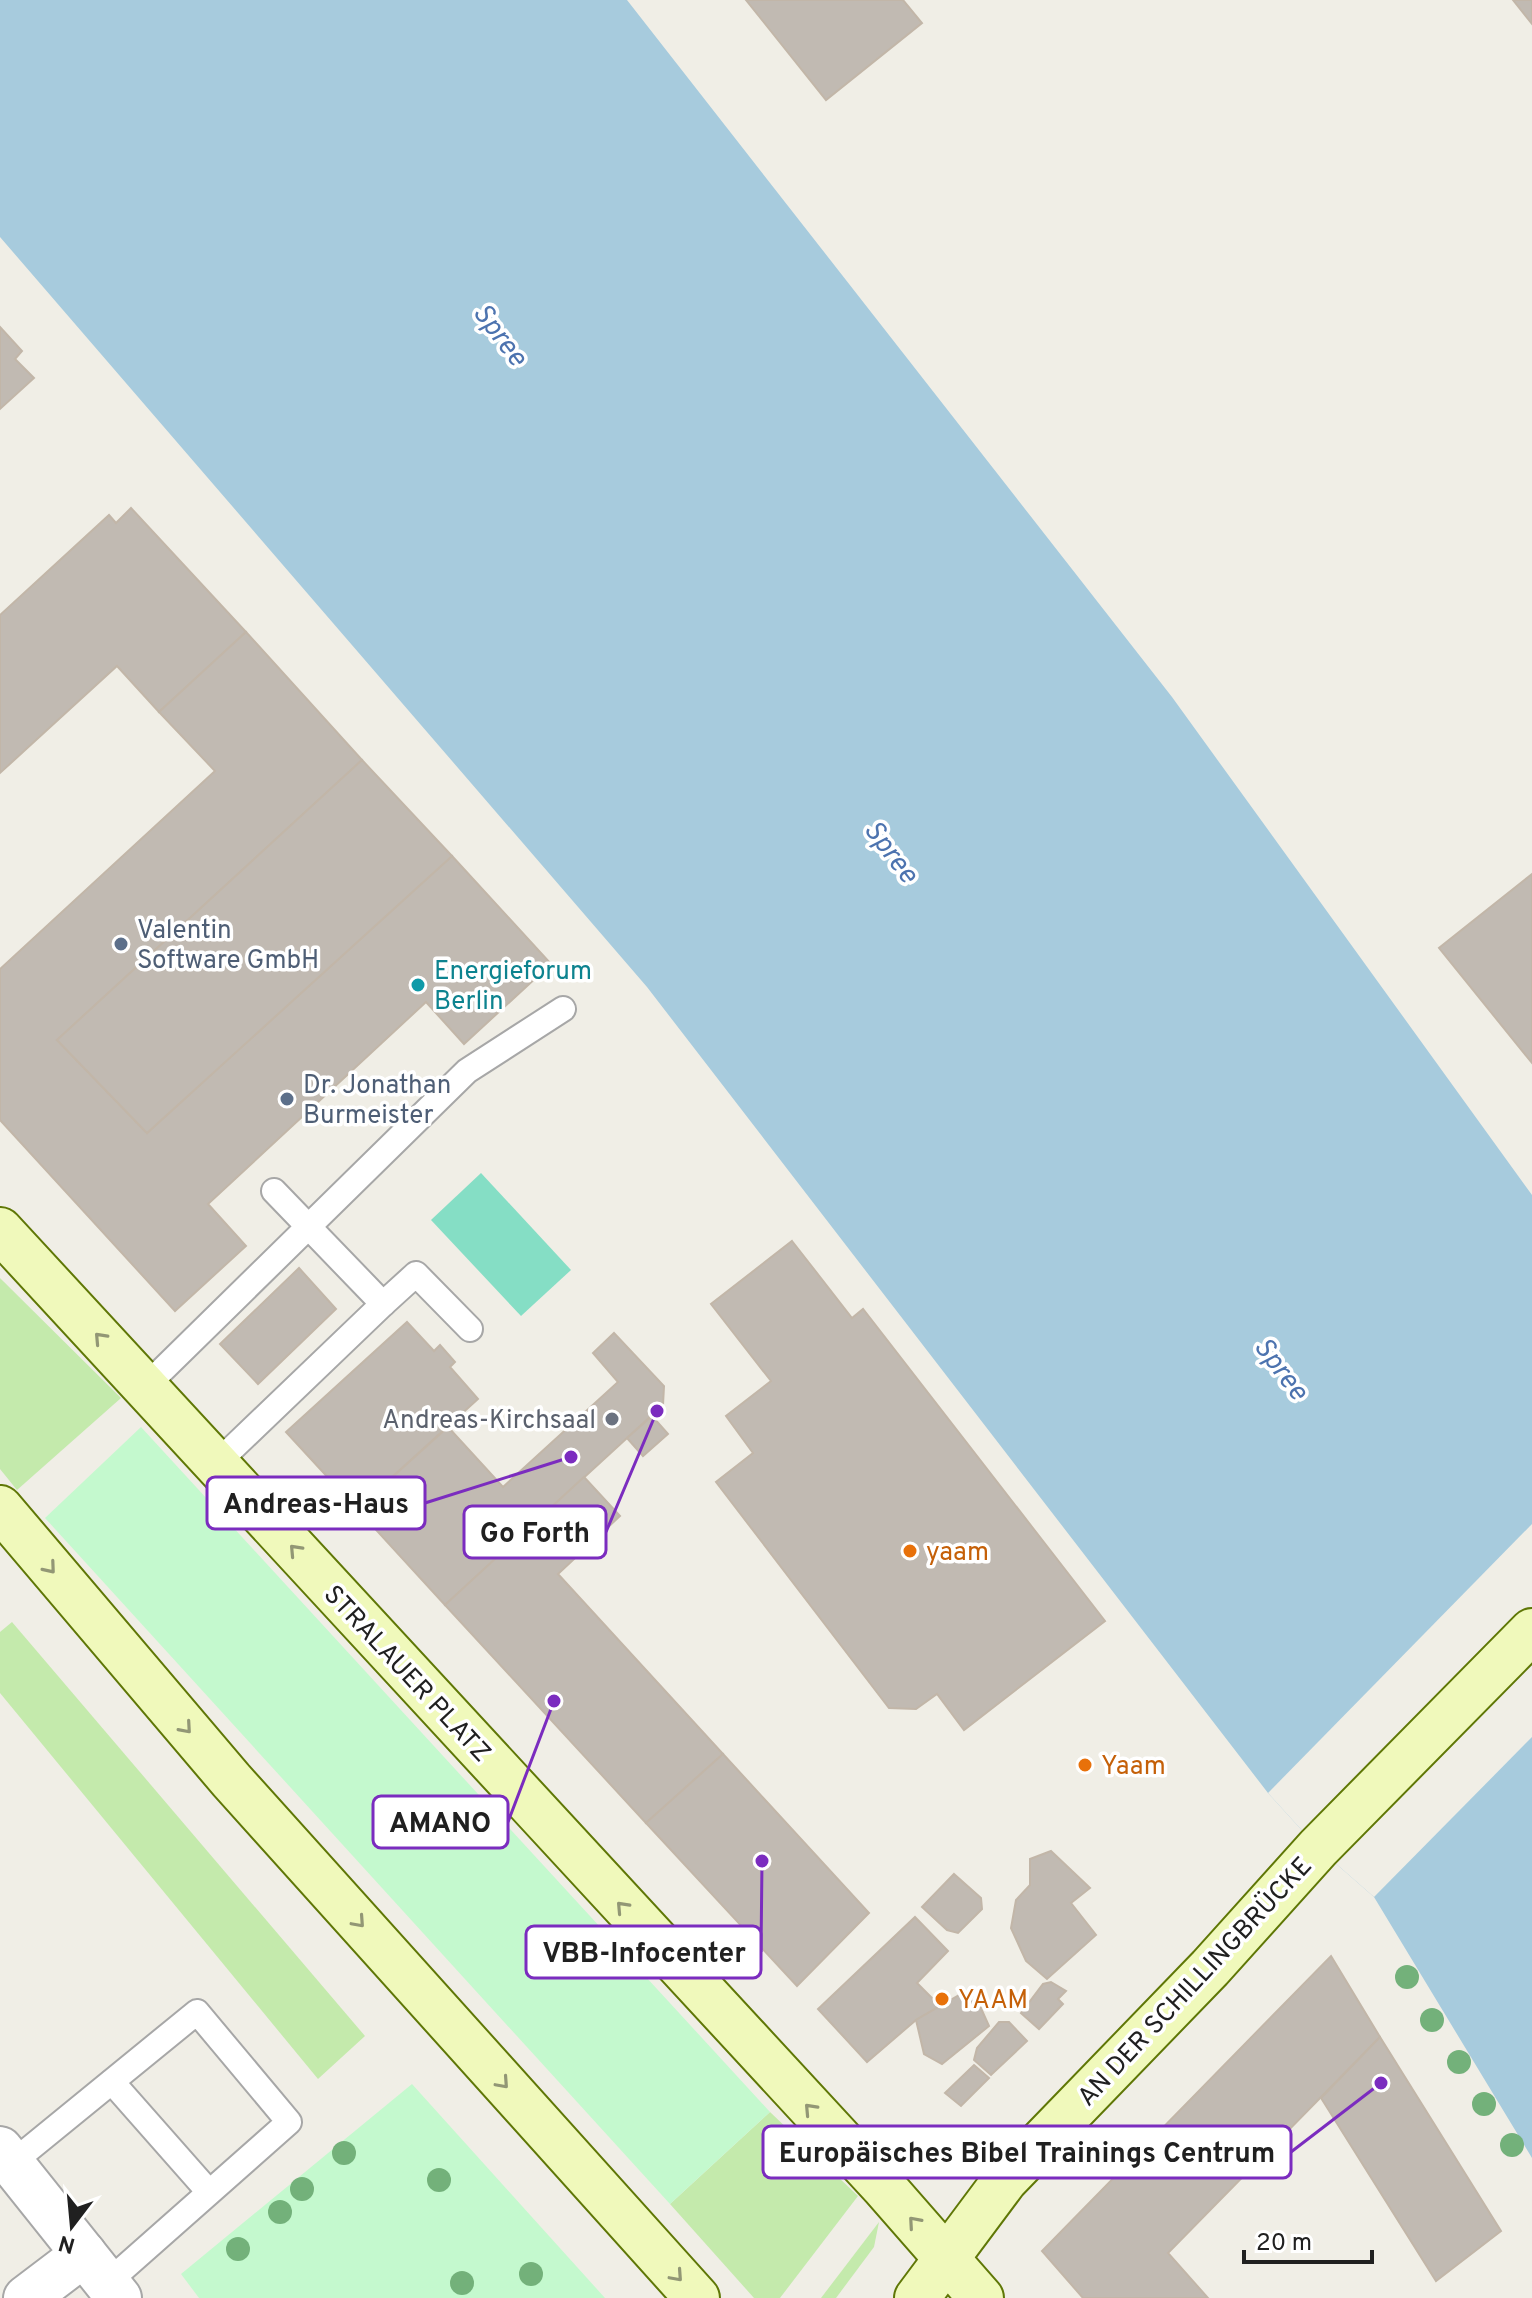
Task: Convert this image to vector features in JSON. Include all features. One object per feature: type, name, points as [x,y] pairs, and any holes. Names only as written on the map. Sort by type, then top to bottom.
[{"type":"main road","name":"STRALAUER PLATZ","points":[[0,1230],[981,2298]]},
{"type":"main road","points":[[0,1508],[231,1780],[697,2298]]},
{"type":"main road","name":"AN DER SCHILLINGBRÜCKE","points":[[917,2298],[1005,2180],[1210,1968],[1318,1848],[1532,1631]]},
{"type":"street","points":[[6,2156],[103,2278],[26,2298]]},
{"type":"lane","points":[[145,1387],[467,1071],[563,1009]]},
{"type":"lane","points":[[274,1191],[383,1304]]},
{"type":"lane","points":[[216,1464],[416,1274],[470,1329]]},
{"type":"lane","points":[[6,2156],[112,2082],[197,2012],[289,2122],[103,2278]]},
{"type":"lane","points":[[112,2082],[209,2192]]},
{"type":"green space","points":[[481,1173],[571,1270],[521,1316],[431,1220]]},
{"type":"green space","points":[[0,1278],[121,1398],[17,1490],[0,1469]]},
{"type":"green space","points":[[141,1427],[770,2112],[670,2204],[45,1518]]},
{"type":"green space","points":[[12,1622],[365,2036],[318,2079],[0,1693],[0,1632]]},
{"type":"green space","points":[[412,2084],[605,2298],[199,2298],[181,2274]]},
{"type":"green space","points":[[770,2112],[858,2196],[780,2298],[754,2298],[670,2204]]},
{"type":"green space","points":[[879,2222],[874,2247],[836,2298],[821,2298]]},
{"type":"water","name":"Spree","points":[[0,0],[627,0],[1172,697],[1532,1195],[1532,2158],[1374,1897],[1318,1848],[1268,1793],[647,987],[0,237]]},
{"type":"pier","points":[[1532,1524],[1532,1737],[1374,1897],[1318,1848],[1268,1793]]},
{"type":"building","points":[[746,0],[903,0],[922,23],[826,100]]},
{"type":"building","points":[[1513,0],[1532,0],[1532,24]]},
{"type":"building","points":[[0,327],[22,351],[15,359],[34,378],[0,409]]},
{"type":"building","points":[[131,508],[246,632],[159,712],[117,666],[0,773],[0,615],[109,515],[116,523]]},
{"type":"building","name":"Energieforum Berlin","points":[[246,632],[362,760],[57,1040],[147,1133],[452,856],[551,964],[464,1044],[426,1002],[208,1204],[246,1246],[175,1311],[0,1120],[0,969],[215,771],[159,712]]},
{"type":"building","points":[[362,760],[452,856],[147,1133],[57,1040]]},
{"type":"building","points":[[1532,874],[1532,1063],[1439,948]]},
{"type":"building","name":"yaam","points":[[792,1241],[852,1318],[863,1309],[1105,1621],[964,1730],[937,1694],[916,1709],[889,1708],[716,1482],[753,1453],[726,1416],[771,1381],[711,1304]]},
{"type":"building","points":[[299,1268],[336,1309],[258,1384],[220,1344]]},
{"type":"building","points":[[407,1322],[434,1351],[440,1345],[455,1362],[450,1367],[478,1399],[357,1509],[286,1432]]},
{"type":"building","points":[[614,1333],[664,1386],[663,1405],[445,1605],[357,1509],[448,1427],[503,1487],[618,1382],[593,1353]]},
{"type":"building","points":[[652,1416],[668,1434],[643,1456],[627,1438]]},
{"type":"building","points":[[584,1477],[620,1516],[558,1574],[723,1754],[646,1823],[445,1605]]},
{"type":"building","points":[[723,1754],[869,1913],[797,1986],[646,1823]]},
{"type":"building","points":[[1051,1851],[1090,1888],[1071,1903],[1096,1935],[1047,1979],[1026,1961],[1011,1928],[1016,1900],[1030,1885],[1030,1859]]},
{"type":"building","points":[[954,1874],[981,1898],[982,1909],[958,1933],[947,1930],[922,1907]]},
{"type":"building","points":[[915,1917],[948,1951],[917,1983],[940,2006],[916,2020],[867,2062],[818,2009]]},
{"type":"building","points":[[1331,1956],[1380,2037],[1168,2253],[1208,2298],[1083,2298],[1042,2251]]},
{"type":"building","points":[[1051,1982],[1066,1991],[1058,1999],[1063,2004],[1039,2029],[1021,2013],[1043,1984]]},
{"type":"building","points":[[961,1994],[980,2006],[989,2026],[942,2064],[924,2054],[916,2020]]},
{"type":"building","points":[[999,2022],[1009,2022],[1027,2041],[991,2075],[974,2060],[977,2048]]},
{"type":"building","points":[[1380,2037],[1501,2231],[1436,2281],[1321,2098]]},
{"type":"building","points":[[974,2065],[989,2078],[961,2106],[945,2093]]},
{"type":"place","name":"Valentin Software GmbH","points":[[121,944]]},
{"type":"place","name":"Energieforum Berlin","points":[[418,985]]},
{"type":"place","name":"Dr. Jonathan Burmeister","points":[[287,1099]]},
{"type":"place","name":"Go Forth","points":[[657,1411]]},
{"type":"place","name":"Andreas-Kirchsaal","points":[[612,1419]]},
{"type":"place","name":"Andreas-Haus","points":[[571,1457]]},
{"type":"place","name":"yaam","points":[[910,1551]]},
{"type":"place","name":"AMANO","points":[[554,1701]]},
{"type":"place","name":"Yaam","points":[[1085,1765]]},
{"type":"place","name":"VBB-Infocenter","points":[[762,1861]]},
{"type":"place","name":"YAAM","points":[[942,1999]]},
{"type":"place","name":"Europäisches Bibel Trainings Centrum","points":[[1381,2083]]}]
